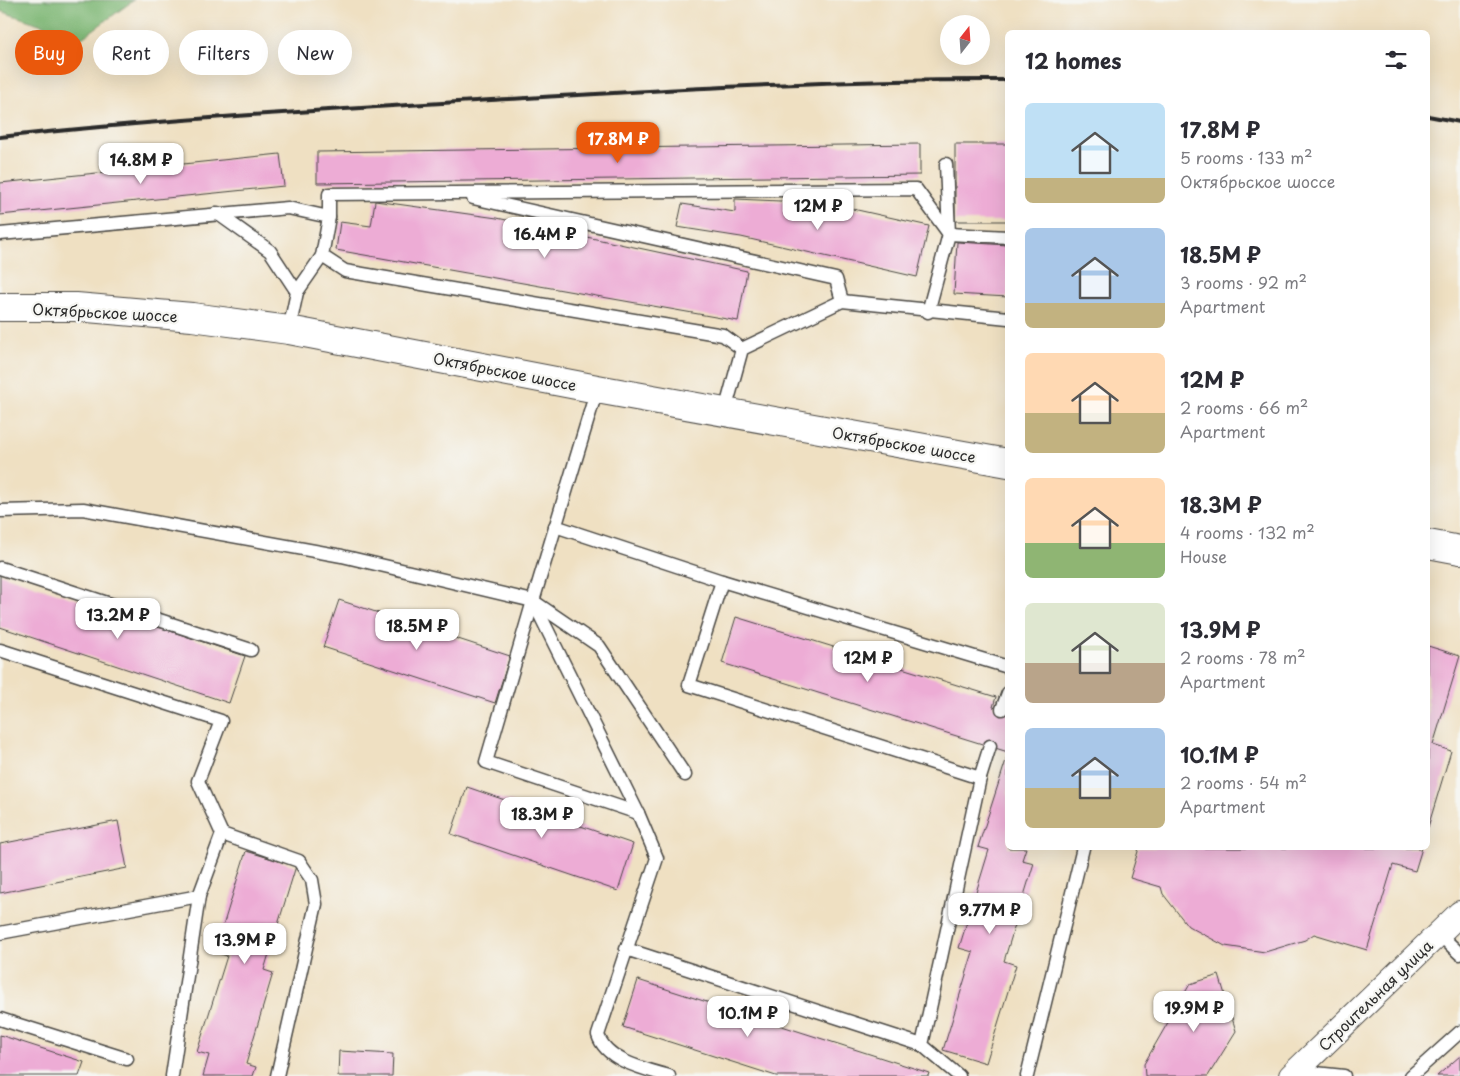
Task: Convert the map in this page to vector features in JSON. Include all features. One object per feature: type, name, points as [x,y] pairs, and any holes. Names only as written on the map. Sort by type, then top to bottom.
[{"type":"main road","name":"Октябрьское шоссе","points":[[0,307],[85,308],[192,317],[289,330],[597,389],[1005,462]]},
{"type":"main road","points":[[1430,544],[1460,550]]},
{"type":"street","name":"Строительная улица","points":[[1294,1073],[1460,913]]},
{"type":"lane","points":[[928,312],[949,234],[946,164]]},
{"type":"lane","points":[[289,330],[297,292],[322,256],[329,217],[329,194],[916,189],[949,234]]},
{"type":"lane","points":[[450,193],[836,279],[842,301]]},
{"type":"lane","points":[[0,234],[288,208],[329,217]]},
{"type":"lane","points":[[217,213],[270,251],[297,292]]},
{"type":"lane","points":[[949,234],[1005,237]]},
{"type":"lane","points":[[322,256],[345,271],[723,335],[742,349]]},
{"type":"lane","points":[[724,412],[742,349],[842,301],[928,312],[1005,318]]},
{"type":"lane","points":[[597,389],[486,762],[638,813]]},
{"type":"lane","points":[[0,511],[83,509],[342,556],[533,601],[599,646],[685,775]]},
{"type":"lane","points":[[555,526],[722,581],[1005,666]]},
{"type":"lane","points":[[0,568],[251,650]]},
{"type":"lane","points":[[722,581],[689,685],[980,778]]},
{"type":"lane","points":[[533,601],[638,813],[657,858],[598,1034],[601,1044],[627,1063],[668,1076]]},
{"type":"lane","points":[[0,650],[221,721],[198,781],[222,834],[199,896],[172,1076]]},
{"type":"lane","points":[[1002,709],[1005,701]]},
{"type":"lane","points":[[922,1044],[980,778],[990,746]]},
{"type":"lane","points":[[222,834],[299,861],[312,880],[316,904],[277,1076]]},
{"type":"lane","points":[[1027,1076],[1083,850]]},
{"type":"lane","points":[[0,933],[199,896]]},
{"type":"lane","points":[[1438,934],[1460,954]]},
{"type":"lane","points":[[626,950],[922,1044],[959,1076]]},
{"type":"lane","points":[[0,1019],[127,1059]]},
{"type":"lane","points":[[1411,1076],[1460,1032]]},
{"type":"lane","points":[[1294,1073],[1344,1076]]},
{"type":"green space","points":[[0,0],[134,0],[83,37],[83,30],[58,30],[0,11]]},
{"type":"building","points":[[920,144],[920,175],[317,183],[317,152]]},
{"type":"building","points":[[955,144],[1005,144],[1005,221],[955,221]]},
{"type":"building","points":[[280,154],[284,186],[0,215],[0,183]]},
{"type":"building","points":[[735,199],[826,203],[929,226],[917,277],[741,237],[677,227],[682,204],[735,212]]},
{"type":"building","points":[[375,201],[497,218],[747,271],[738,321],[336,250],[340,222],[371,226]]},
{"type":"building","points":[[957,242],[1005,245],[1005,297],[954,294]]},
{"type":"building","points":[[0,574],[245,656],[229,703],[0,627]]},
{"type":"building","points":[[339,600],[510,656],[495,703],[323,647]]},
{"type":"building","points":[[736,617],[996,697],[993,707],[1005,710],[1005,751],[722,663]]},
{"type":"building","points":[[1430,647],[1460,656],[1433,745],[1451,751],[1430,820]]},
{"type":"building","points":[[1005,763],[1005,850],[1025,850],[1022,860],[1034,863],[1004,961],[1016,965],[986,1063],[943,1050],[973,952],[959,948],[989,850],[978,847]]},
{"type":"building","points":[[467,787],[633,844],[618,891],[451,834]]},
{"type":"building","points":[[118,821],[127,868],[0,893],[0,844]]},
{"type":"building","points":[[1138,850],[1421,850],[1415,871],[1393,865],[1367,950],[1314,934],[1305,940],[1265,952],[1225,946],[1188,926],[1163,894],[1161,887],[1130,878]]},
{"type":"building","points":[[246,851],[296,866],[264,970],[273,973],[246,1064],[256,1067],[253,1076],[203,1076],[209,1055],[197,1052],[227,956],[215,952]]},
{"type":"building","points":[[1219,975],[1236,1031],[1208,1076],[1145,1076],[1144,1064],[1190,984]]},
{"type":"building","points":[[638,980],[929,1073],[928,1076],[776,1076],[623,1027]]},
{"type":"building","points":[[0,1035],[84,1062],[79,1076],[0,1076]]},
{"type":"building","points":[[339,1051],[393,1054],[392,1076],[338,1076]]},
{"type":"building","points":[[1460,1056],[1460,1076],[1437,1076]]},
{"type":"railway","points":[[0,137],[122,125],[368,107],[814,83],[1005,80]]},
{"type":"railway","points":[[1430,116],[1460,122]]}]
